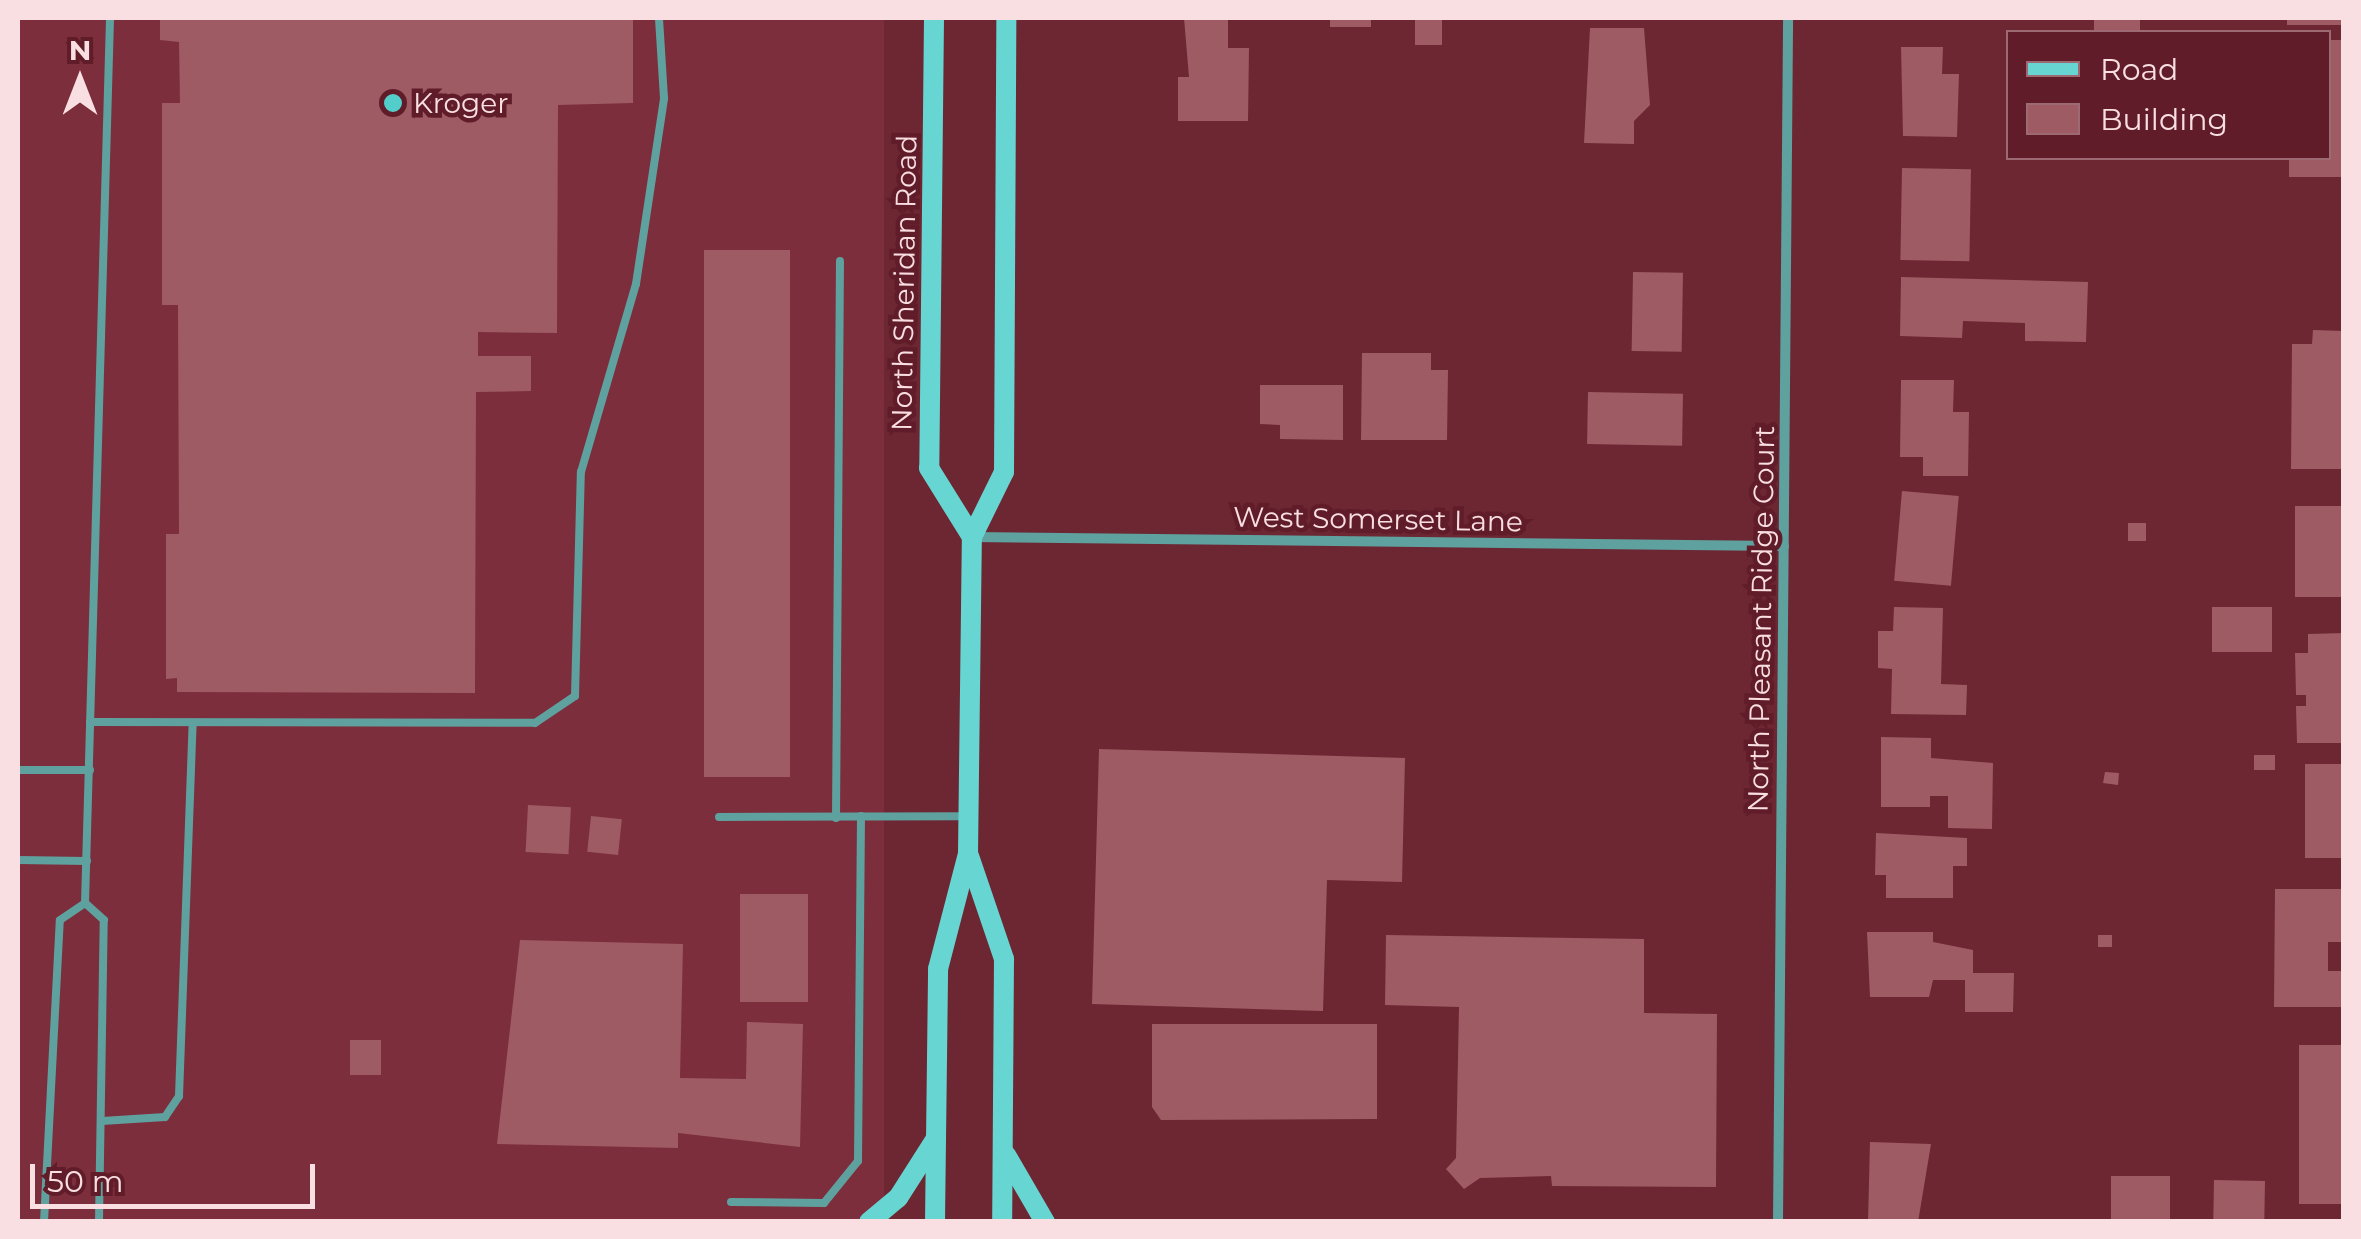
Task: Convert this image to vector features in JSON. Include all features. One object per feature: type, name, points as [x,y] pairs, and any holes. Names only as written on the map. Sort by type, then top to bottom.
[{"type":"main road","name":"North Sheridan Road","points":[[934,18],[929,468],[972,537]]},
{"type":"main road","points":[[935,1222],[938,970],[968,854],[972,537],[1004,472],[1006,18]]},
{"type":"main road","points":[[968,854],[1004,960],[1002,1222]]},
{"type":"main road","points":[[870,1222],[898,1198],[936,1138]]},
{"type":"main road","points":[[1003,1148],[1046,1222]]},
{"type":"street","name":"North Pleasant Ridge Court","points":[[1778,1222],[1788,18]]},
{"type":"street","name":"West Somerset Lane","points":[[972,537],[1784,546]]},
{"type":"lane","points":[[100,1222],[104,920],[86,902],[110,18]]},
{"type":"lane","points":[[90,722],[536,724],[575,696],[581,472],[636,284],[664,98],[659,18]]},
{"type":"lane","points":[[836,818],[840,261]]},
{"type":"lane","points":[[102,1121],[165,1117],[180,1096],[194,723]]},
{"type":"lane","points":[[18,770],[90,770]]},
{"type":"lane","points":[[731,1202],[824,1203],[858,1161],[861,816]]},
{"type":"lane","points":[[719,817],[969,816]]},
{"type":"lane","points":[[18,860],[87,861]]},
{"type":"lane","points":[[44,1222],[60,920],[86,902]]},
{"type":"shaded area","points":[[18,18],[884,18],[884,1219],[18,1219]]},
{"type":"building","points":[[160,18],[633,18],[633,103],[558,105],[557,333],[478,332],[478,356],[531,356],[531,391],[476,392],[475,693],[177,692],[177,678],[166,679],[166,534],[179,534],[178,305],[162,305],[162,103],[180,103],[179,42],[160,40]]},
{"type":"building","points":[[1184,18],[1228,18],[1228,48],[1249,48],[1248,121],[1178,121],[1178,77],[1189,77]]},
{"type":"building","points":[[1330,18],[1371,18],[1371,27],[1330,27]]},
{"type":"building","points":[[1415,18],[1442,18],[1442,45],[1415,45]]},
{"type":"building","points":[[2094,18],[2140,18],[2140,30],[2094,30]]},
{"type":"building","points":[[2287,18],[2344,18],[2344,25],[2287,25]]},
{"type":"building","points":[[1590,28],[1644,28],[1650,105],[1634,121],[1634,144],[1584,143]]},
{"type":"building","points":[[2331,40],[2344,40],[2344,177],[2289,177],[2289,160],[2331,160]]},
{"type":"building","points":[[1901,47],[1943,47],[1942,74],[1959,74],[1957,137],[1903,136]]},
{"type":"building","points":[[1902,168],[1971,169],[1969,261],[1900,260]]},
{"type":"building","points":[[704,250],[790,250],[790,777],[704,777]]},
{"type":"building","points":[[1633,272],[1683,273],[1682,352],[1632,351]]},
{"type":"building","points":[[1901,277],[2088,282],[2086,342],[2025,341],[2025,323],[1963,321],[1962,338],[1900,336]]},
{"type":"building","points":[[2313,330],[2344,331],[2344,469],[2291,469],[2292,344],[2312,344]]},
{"type":"building","points":[[1362,353],[1431,353],[1431,370],[1448,370],[1447,440],[1361,440]]},
{"type":"building","points":[[1901,380],[1954,380],[1953,412],[1969,412],[1968,476],[1923,476],[1923,457],[1900,457]]},
{"type":"building","points":[[1260,385],[1343,385],[1343,440],[1280,439],[1280,425],[1260,424]]},
{"type":"building","points":[[1588,392],[1683,394],[1682,446],[1587,444]]},
{"type":"building","points":[[1902,491],[1959,496],[1951,586],[1894,581]]},
{"type":"building","points":[[2295,506],[2344,506],[2344,597],[2295,597]]},
{"type":"building","points":[[2128,523],[2146,523],[2146,541],[2128,541]]},
{"type":"building","points":[[1894,607],[1943,608],[1941,684],[1967,685],[1966,715],[1891,714],[1892,669],[1878,668],[1878,631],[1893,631]]},
{"type":"building","points":[[2212,607],[2272,607],[2272,652],[2212,652]]},
{"type":"building","points":[[2344,633],[2344,743],[2297,743],[2296,706],[2306,706],[2306,695],[2296,695],[2295,653],[2308,653],[2308,634]]},
{"type":"building","points":[[1881,737],[1931,738],[1931,758],[1993,763],[1992,829],[1948,828],[1948,796],[1930,796],[1930,807],[1881,807]]},
{"type":"building","points":[[1099,749],[1405,758],[1402,882],[1327,880],[1323,1011],[1092,1004]]},
{"type":"building","points":[[2254,755],[2275,755],[2275,770],[2254,770]]},
{"type":"building","points":[[2305,764],[2344,764],[2344,858],[2305,858]]},
{"type":"building","points":[[2105,772],[2119,773],[2118,785],[2103,783]]},
{"type":"building","points":[[528,805],[571,807],[568,854],[526,852]]},
{"type":"building","points":[[591,816],[622,819],[618,855],[587,852]]},
{"type":"building","points":[[1876,833],[1967,838],[1967,866],[1953,866],[1953,898],[1886,898],[1886,875],[1875,875]]},
{"type":"building","points":[[2275,889],[2344,889],[2344,942],[2328,942],[2328,971],[2344,971],[2344,1007],[2274,1007]]},
{"type":"building","points":[[740,894],[808,894],[808,1002],[740,1002]]},
{"type":"building","points":[[1867,932],[1933,932],[1933,942],[1973,950],[1973,973],[2014,973],[2013,1012],[1965,1012],[1965,980],[1933,980],[1929,997],[1870,997]]},
{"type":"building","points":[[1386,935],[1644,939],[1644,1013],[1717,1014],[1716,1187],[1552,1186],[1551,1176],[1480,1178],[1464,1189],[1446,1169],[1456,1158],[1459,1007],[1385,1005]]},
{"type":"building","points":[[2098,935],[2112,935],[2112,947],[2098,947]]},
{"type":"building","points":[[520,940],[683,944],[680,1078],[746,1079],[747,1022],[803,1024],[800,1147],[678,1133],[678,1148],[497,1144]]},
{"type":"building","points":[[1152,1024],[1377,1024],[1377,1119],[1161,1120],[1152,1107]]},
{"type":"building","points":[[350,1040],[381,1040],[381,1075],[350,1075]]},
{"type":"building","points":[[2299,1045],[2344,1045],[2344,1204],[2299,1204]]},
{"type":"building","points":[[1870,1142],[1931,1144],[1918,1222],[1868,1222]]},
{"type":"building","points":[[2111,1176],[2170,1176],[2170,1220],[2111,1220]]},
{"type":"building","points":[[2214,1180],[2265,1181],[2264,1222],[2213,1222]]},
{"type":"place","name":"Kroger","points":[[393,103]]}]
